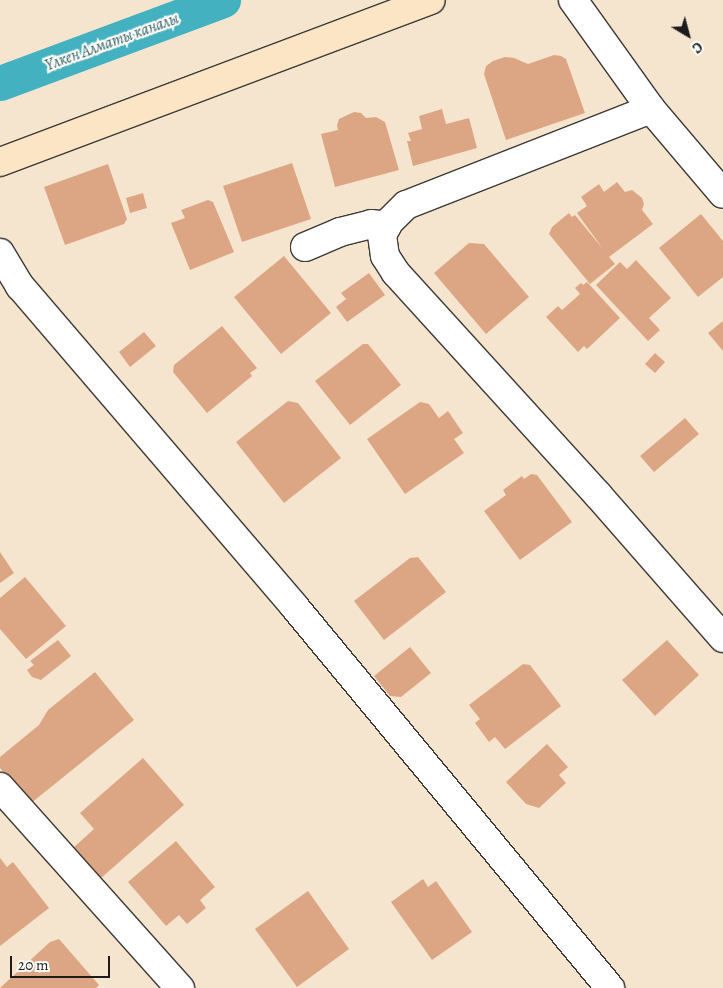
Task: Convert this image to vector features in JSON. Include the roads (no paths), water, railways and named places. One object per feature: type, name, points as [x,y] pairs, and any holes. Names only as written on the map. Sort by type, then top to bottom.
[{"type":"street","points":[[0,162],[431,0]]},
{"type":"street","points":[[573,0],[651,109],[723,194]]},
{"type":"street","points":[[651,109],[406,205],[387,226],[382,235],[385,256],[396,273],[598,495],[723,638]]},
{"type":"street","points":[[305,246],[371,224],[387,226]]},
{"type":"street","points":[[0,253],[20,286],[287,598],[610,988]]},
{"type":"street","points":[[0,787],[180,988]]},
{"type":"waterway","name":"Үлкен Алматы каналы","points":[[0,83],[223,0]]}]
